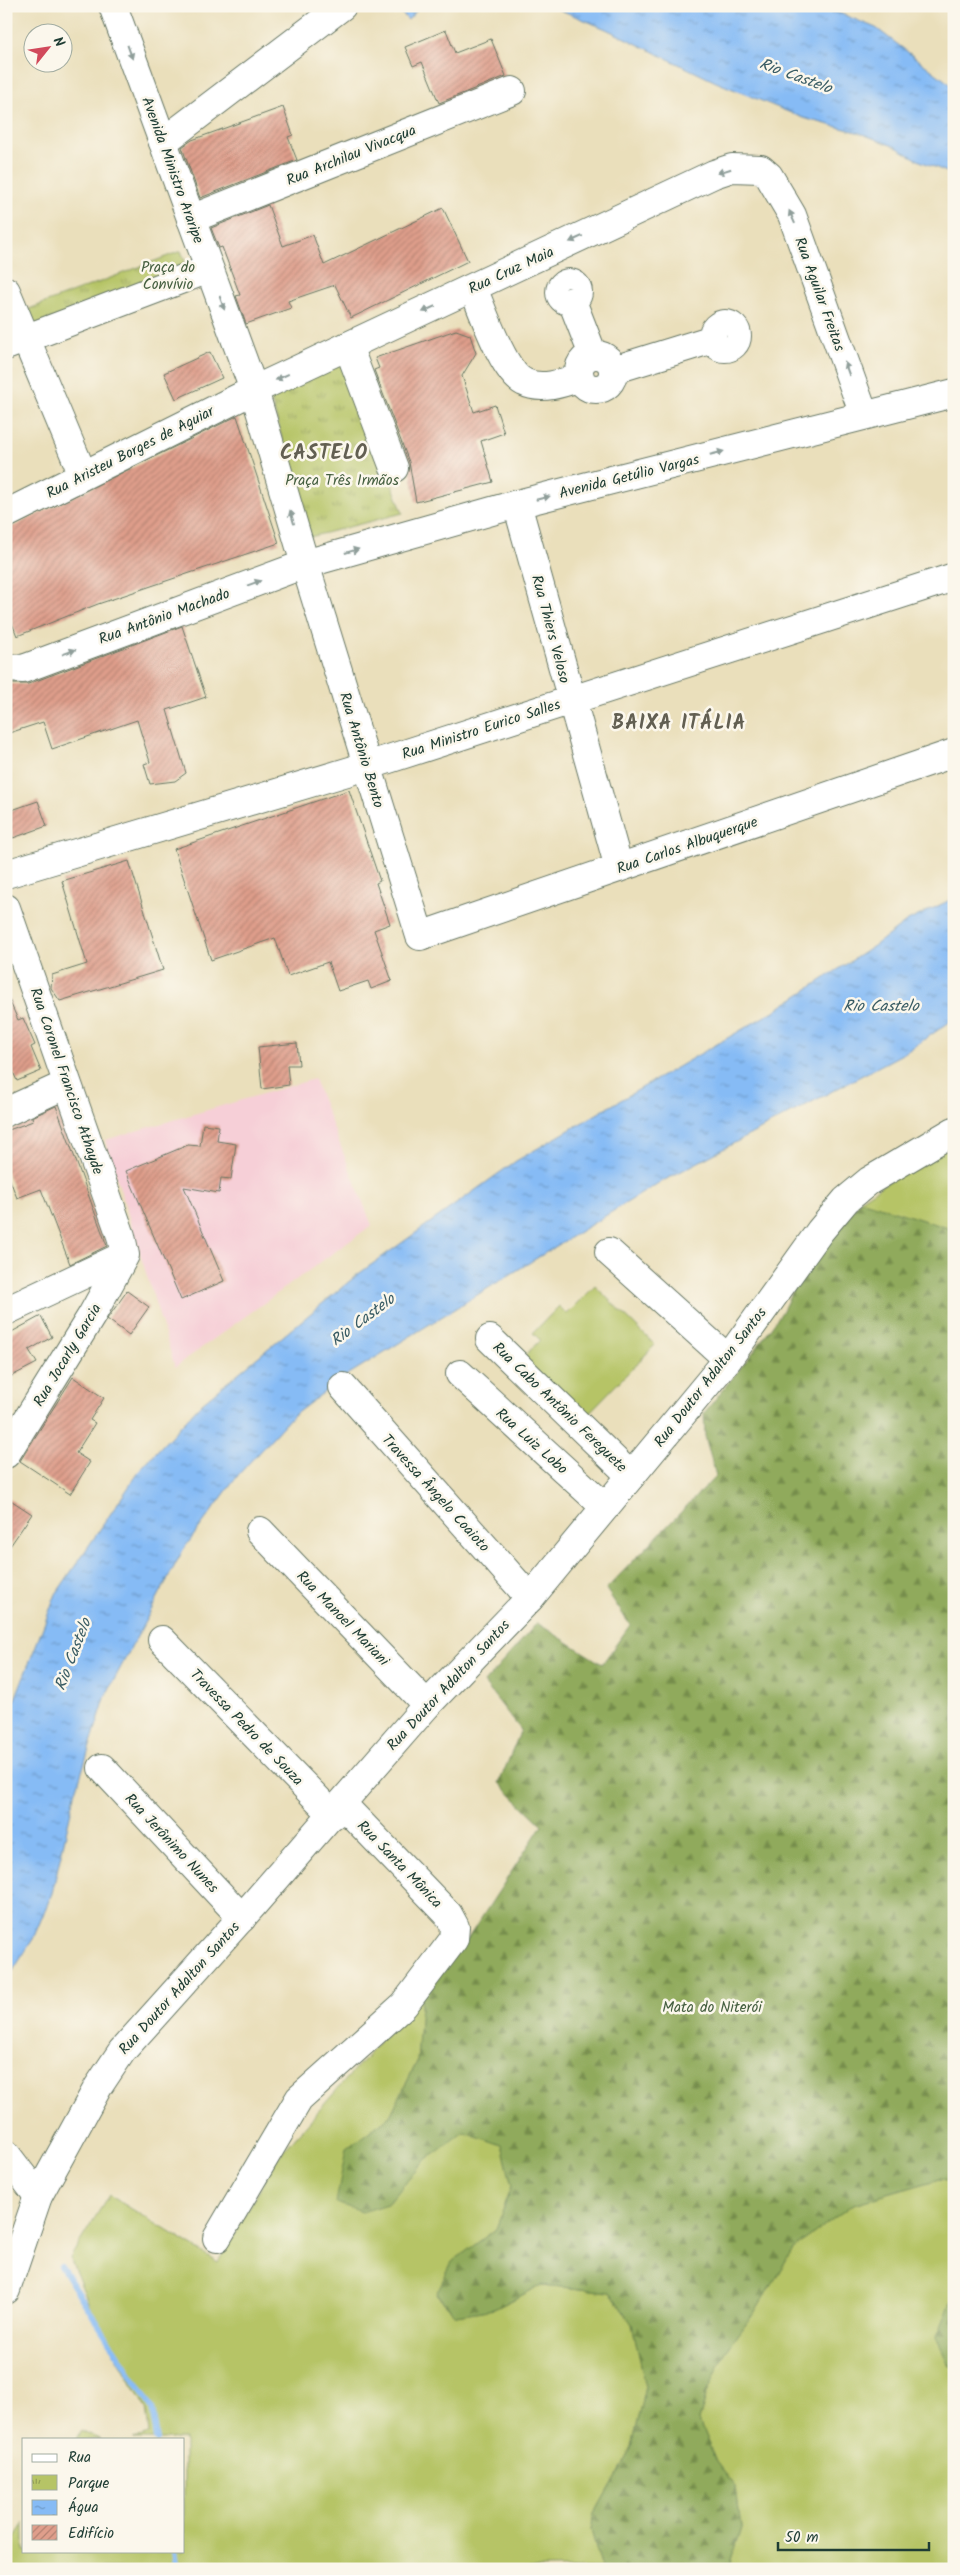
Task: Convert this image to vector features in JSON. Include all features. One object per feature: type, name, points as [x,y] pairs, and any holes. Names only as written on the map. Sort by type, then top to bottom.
[{"type":"street","name":"Avenida Ministro Araripe","points":[[113,6],[254,390]]},
{"type":"street","points":[[163,142],[342,6]]},
{"type":"street","name":"Rua Archilau Vivacqua","points":[[191,219],[512,91]]},
{"type":"street","name":"Rua Cruz Maia","points":[[254,390],[714,174],[732,168],[751,168],[761,169],[769,176]]},
{"type":"street","name":"Rua Aguilar Freitas","points":[[769,176],[792,215],[864,415]]},
{"type":"street","points":[[16,343],[209,269]]},
{"type":"street","points":[[474,288],[499,349],[514,374],[524,383],[543,386],[595,367],[713,339]]},
{"type":"street","points":[[6,291],[16,343],[84,475]]},
{"type":"street","points":[[572,301],[595,367]]},
{"type":"street","points":[[348,346],[394,468]]},
{"type":"street","points":[[254,390],[306,564]]},
{"type":"street","name":"Rua Aristeu Borges de Aguiar","points":[[6,514],[254,390]]},
{"type":"street","name":"Avenida Getúlio Vargas","points":[[306,564],[516,504],[954,393]]},
{"type":"street","name":"Rua Thiers Veloso","points":[[516,504],[619,868]]},
{"type":"street","name":"Rua Antônio Machado","points":[[12,670],[306,564]]},
{"type":"street","name":"Rua Antônio Bento","points":[[306,564],[366,766],[420,936]]},
{"type":"street","name":"Rua Ministro Eurico Salles","points":[[6,874],[366,766],[954,577]]},
{"type":"street","name":"Rua Carlos Albuquerque","points":[[420,936],[954,753]]},
{"type":"street","name":"Rua Coronel Francisco Athayde","points":[[7,910],[121,1236],[125,1255]]},
{"type":"street","points":[[6,1112],[67,1084]]},
{"type":"street","name":"Rua Doutor Adalton Santos","points":[[9,2276],[38,2196],[93,2095],[122,2051],[242,1918],[427,1705],[530,1598],[728,1359],[820,1231],[846,1200],[869,1181],[954,1131]]},
{"type":"street","points":[[609,1252],[728,1359]]},
{"type":"street","points":[[6,1311],[125,1255]]},
{"type":"street","name":"Rua Jocarly Garcia","points":[[6,1454],[92,1315],[125,1255]]},
{"type":"street","name":"Rua Cabo Antônio Fereguete","points":[[490,1338],[631,1476]]},
{"type":"street","name":"Rua Luiz Lobo","points":[[460,1374],[605,1507]]},
{"type":"street","name":"Travessa Ângelo Coaioto","points":[[343,1387],[530,1598]]},
{"type":"street","name":"Rua Manoel Mariani","points":[[260,1531],[427,1705]]},
{"type":"street","name":"Travessa Pedro de Souza","points":[[162,1640],[337,1809]]},
{"type":"street","name":"Rua Jerônimo Nunes","points":[[102,1768],[242,1918]]},
{"type":"street","name":"Rua Santa Mônica","points":[[217,2238],[299,2099],[404,2005],[454,1939],[454,1926],[448,1914],[337,1809]]},
{"type":"street","points":[[6,2154],[38,2196]]},
{"type":"shaded area","points":[[314,1079],[372,1225],[175,1367],[105,1140]]},
{"type":"green space","name":"Praça do Convívio","points":[[181,251],[195,286],[40,340],[29,309]]},
{"type":"green space","name":"Praça Três Irmãos","points":[[345,362],[403,513],[310,537],[270,396]]},
{"type":"green space","points":[[954,1138],[954,1230],[860,1200]]},
{"type":"green space","name":"Mata do Niterói","points":[[860,1200],[954,1230],[954,2181],[940,2179],[853,2204],[793,2249],[754,2313],[725,2353],[706,2395],[699,2421],[716,2462],[736,2487],[741,2528],[728,2569],[602,2569],[591,2530],[595,2513],[632,2447],[646,2387],[632,2324],[610,2292],[542,2285],[494,2309],[456,2315],[436,2294],[452,2262],[496,2229],[512,2186],[502,2145],[464,2132],[422,2163],[388,2204],[362,2212],[336,2203],[346,2149],[390,2116],[417,2062],[422,1993],[463,1946],[542,1825],[499,1783],[521,1730],[484,1683],[537,1623],[602,1664],[630,1625],[606,1589],[716,1476],[705,1436],[704,1413],[755,1350],[782,1312],[796,1284]]},
{"type":"green space","points":[[595,1286],[655,1345],[582,1420],[521,1360],[540,1340],[533,1333],[559,1306],[567,1314]]},
{"type":"green space","points":[[422,1993],[417,2062],[390,2116],[346,2149],[388,2204],[422,2163],[464,2131],[502,2145],[512,2186],[496,2229],[452,2262],[436,2295],[456,2315],[494,2309],[542,2285],[610,2292],[632,2324],[646,2387],[632,2447],[595,2513],[591,2530],[602,2569],[6,2569],[6,2551],[22,2526],[22,2552],[185,2552],[185,2438],[135,2438],[149,2434],[146,2409],[97,2324],[70,2258],[109,2195],[218,2262],[278,2157]]},
{"type":"green space","points":[[940,2179],[954,2181],[954,2295],[950,2366],[954,2366],[954,2569],[728,2569],[741,2528],[736,2487],[716,2462],[699,2421],[706,2395],[725,2353],[754,2313],[793,2249],[853,2204]]},
{"type":"green space","points":[[954,2295],[954,2366],[950,2366],[936,2337]]},
{"type":"green space","points":[[81,2430],[98,2438],[77,2438]]},
{"type":"water","points":[[394,6],[413,6],[417,10],[408,20]]},
{"type":"water","name":"Rio Castelo","points":[[551,6],[783,6],[837,12],[876,28],[954,87],[954,175],[920,161],[896,147],[857,132],[803,118],[716,82],[606,29]]},
{"type":"water","name":"Rio Castelo","points":[[954,898],[954,1019],[906,1052],[657,1184],[344,1377],[290,1418],[239,1474],[183,1550],[106,1695],[75,1794],[52,1893],[33,1939],[12,1972],[6,1977],[6,1722],[56,1594],[143,1466],[201,1404],[357,1275],[516,1161],[779,1008],[874,946],[906,922]]},
{"type":"building","points":[[446,30],[455,53],[491,39],[506,76],[439,103],[422,62],[413,66],[405,47]]},
{"type":"building","points":[[283,107],[293,135],[288,137],[297,160],[200,198],[182,147],[192,140]]},
{"type":"building","points":[[268,205],[283,246],[313,235],[324,265],[443,208],[468,261],[351,318],[335,285],[288,301],[291,308],[246,324],[236,296],[240,295],[222,247],[219,248],[211,228]]},
{"type":"building","points":[[456,330],[470,335],[476,353],[462,376],[474,412],[495,405],[504,433],[481,441],[493,482],[416,502],[409,462],[374,370],[379,368],[375,358]]},
{"type":"building","points":[[210,352],[222,378],[176,399],[164,373]]},
{"type":"building","points":[[237,416],[279,543],[98,604],[17,636],[10,618],[6,619],[6,530]]},
{"type":"building","points":[[182,626],[206,697],[167,710],[186,773],[175,781],[150,784],[144,764],[150,762],[137,720],[52,749],[43,722],[6,734],[6,684],[28,684]]},
{"type":"building","points":[[349,790],[380,881],[376,883],[390,924],[374,930],[392,981],[371,989],[368,981],[338,991],[328,962],[288,976],[275,938],[211,960],[174,849]]},
{"type":"building","points":[[38,801],[47,826],[13,838],[6,819],[6,812]]},
{"type":"building","points":[[129,861],[163,970],[60,1001],[51,988],[52,975],[87,964],[62,881]]},
{"type":"building","points":[[6,993],[18,1020],[23,1018],[35,1045],[31,1047],[41,1071],[17,1081],[6,1055]]},
{"type":"building","points":[[297,1043],[299,1065],[287,1065],[289,1085],[262,1089],[258,1047]]},
{"type":"building","points":[[56,1106],[107,1246],[70,1264],[41,1189],[17,1198],[6,1170],[6,1131],[33,1121],[32,1117]]},
{"type":"building","points":[[203,1124],[219,1126],[217,1141],[236,1144],[231,1179],[221,1178],[219,1193],[184,1187],[224,1281],[181,1300],[126,1171],[188,1145],[200,1146]]},
{"type":"building","points":[[127,1291],[149,1307],[129,1335],[107,1319]]},
{"type":"building","points":[[41,1316],[52,1337],[29,1350],[37,1363],[6,1379],[6,1335]]},
{"type":"building","points":[[73,1377],[104,1398],[90,1420],[95,1423],[76,1453],[90,1462],[70,1494],[20,1461]]},
{"type":"building","points":[[6,1497],[32,1514],[6,1552]]},
{"type":"waterway","points":[[61,2266],[152,2408],[157,2438]]},
{"type":"waterway","points":[[174,2552],[177,2569]]},
{"type":"district","name":"CASTELO","points":[[324,452]]},
{"type":"district","name":"BAIXA ITÁLIA","points":[[679,722]]}]
